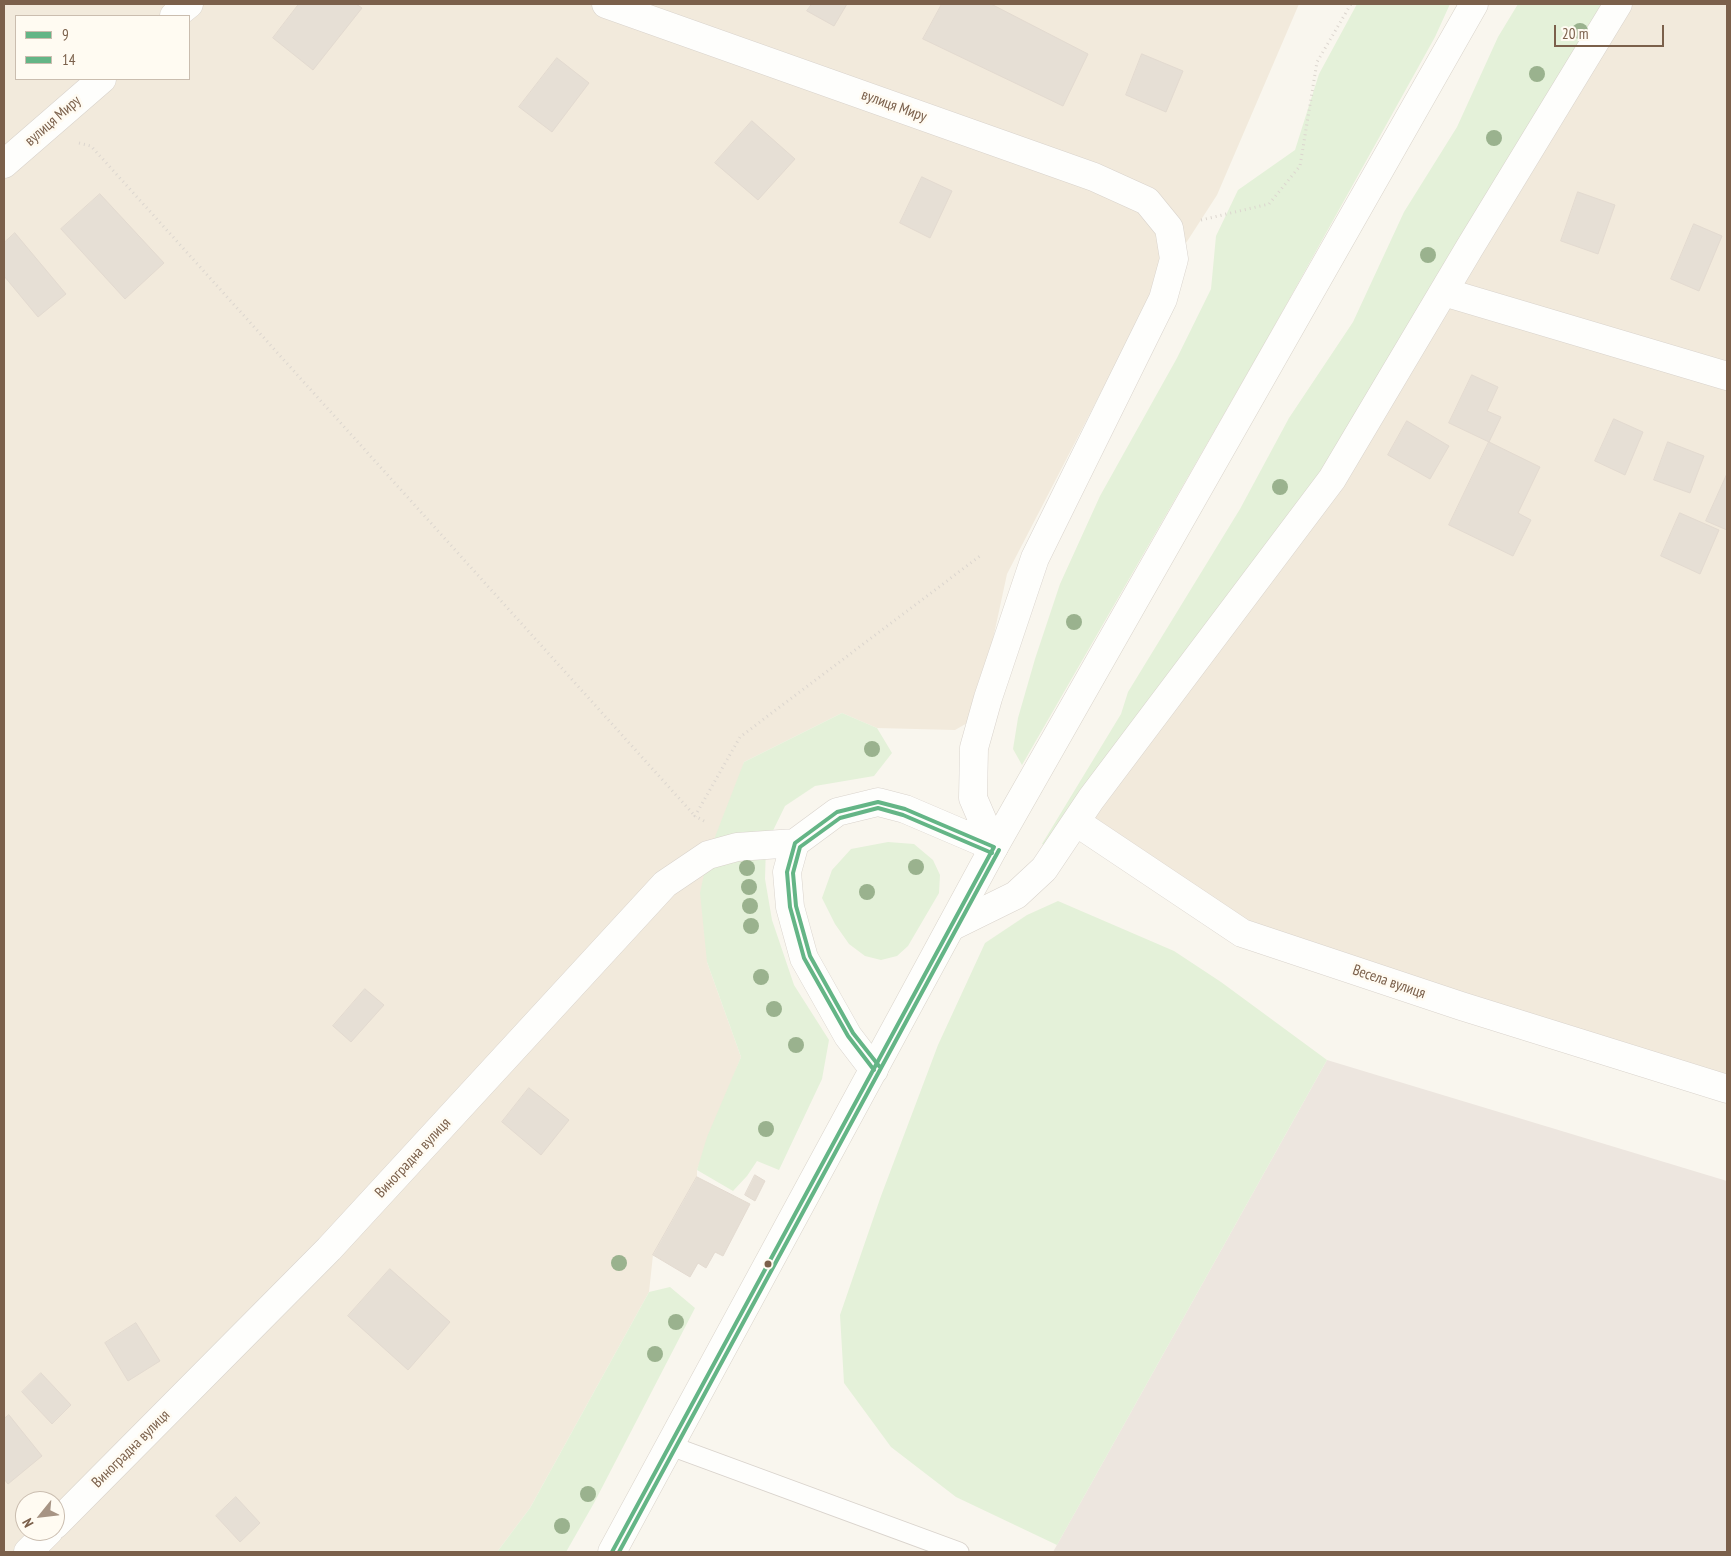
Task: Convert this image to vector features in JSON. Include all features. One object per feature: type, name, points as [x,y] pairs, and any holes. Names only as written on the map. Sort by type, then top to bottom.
[{"type":"street","points":[[175,15],[189,4]]},
{"type":"street","name":"вулиця Миру","points":[[606,4],[1094,177],[1147,201],[1169,228]]},
{"type":"street","points":[[612,1552],[994,847],[1474,4]]},
{"type":"street","points":[[951,927],[1016,895],[1044,869],[1091,799],[1332,479],[1618,4]]},
{"type":"street","name":"вулиця Миру","points":[[4,164],[101,80]]},
{"type":"street","points":[[994,847],[974,798],[974,748],[988,698],[1035,558],[1163,299],[1174,259],[1169,228]]},
{"type":"street","points":[[1444,292],[1727,376]]},
{"type":"street","points":[[874,1070],[848,1036],[804,958],[790,907],[787,872],[795,843],[836,812],[878,802],[905,809],[994,847]]},
{"type":"street","name":"Весела вулиця","points":[[1076,822],[1242,932],[1460,1006],[1727,1089]]},
{"type":"street","name":"Виноградна вулиця","points":[[65,1515],[329,1249],[665,884],[708,855],[737,847],[795,843]]},
{"type":"street","points":[[28,1552],[39,1541]]},
{"type":"lane","points":[[671,1446],[960,1552]]},
{"type":"path","points":[[1169,228],[1269,204],[1300,166],[1317,62],[1351,4]]},
{"type":"path","points":[[38,134],[92,146],[694,816],[744,847]]},
{"type":"path","points":[[694,816],[740,737],[980,556]]},
{"type":"shaded area","points":[[4,4],[1299,4],[1217,195],[1146,305],[1007,574],[976,718],[955,730],[877,728],[842,713],[744,762],[707,962],[741,1057],[697,1170],[697,1177],[653,1255],[649,1292],[530,1508],[497,1552],[4,1552]]},
{"type":"shaded area","points":[[1618,4],[1727,4],[1727,1089],[1242,933],[1076,822]]},
{"type":"shaded area","points":[[1327,1060],[1727,1181],[1727,1552],[1053,1552]]},
{"type":"green space","points":[[1357,4],[1450,4],[1435,37],[1266,341],[1022,765],[1013,749],[1018,718],[1060,584],[1100,496],[1177,358],[1211,289],[1216,236],[1238,190],[1295,150],[1319,74]]},
{"type":"green space","points":[[1518,4],[1618,4],[1332,479],[1056,852],[1042,844],[1121,714],[1128,692],[1240,509],[1289,418],[1353,322],[1404,212],[1457,127],[1498,37]]},
{"type":"green space","points":[[842,713],[877,728],[892,753],[874,776],[815,786],[785,806],[766,845],[765,879],[772,920],[794,985],[829,1040],[822,1079],[779,1170],[757,1161],[747,1176],[733,1191],[697,1170],[707,1137],[741,1057],[707,962],[700,893],[708,855],[744,762]]},
{"type":"green space","points":[[888,842],[914,844],[933,860],[940,875],[939,893],[908,946],[897,956],[881,960],[865,956],[849,944],[835,924],[822,898],[832,870],[851,849]]},
{"type":"green space","points":[[1058,901],[1174,951],[1221,982],[1327,1060],[1057,1545],[956,1497],[891,1447],[844,1383],[840,1315],[881,1196],[938,1045],[985,943],[1027,915]]},
{"type":"green space","points":[[670,1287],[695,1308],[594,1503],[566,1552],[497,1552],[530,1508],[649,1292]]},
{"type":"building","points":[[299,4],[356,4],[362,8],[313,70],[273,38]]},
{"type":"building","points":[[812,4],[847,4],[834,26],[807,11]]},
{"type":"building","points":[[942,4],[991,4],[1088,54],[1063,106],[923,39]]},
{"type":"building","points":[[1142,54],[1183,71],[1166,112],[1126,95]]},
{"type":"building","points":[[557,58],[589,83],[552,132],[519,107]]},
{"type":"building","points":[[752,121],[795,159],[758,200],[715,163]]},
{"type":"building","points":[[922,177],[952,191],[930,238],[900,223]]},
{"type":"building","points":[[1578,192],[1615,205],[1598,254],[1561,241]]},
{"type":"building","points":[[100,194],[164,263],[125,299],[61,229]]},
{"type":"building","points":[[1694,224],[1722,236],[1699,291],[1671,279]]},
{"type":"building","points":[[15,233],[66,294],[38,317],[4,276],[4,243]]},
{"type":"building","points":[[1472,375],[1498,387],[1487,411],[1501,417],[1489,442],[1449,423]]},
{"type":"building","points":[[1614,419],[1643,432],[1625,475],[1595,461]]},
{"type":"building","points":[[1407,421],[1449,446],[1430,479],[1388,455]]},
{"type":"building","points":[[1489,442],[1540,467],[1518,513],[1531,520],[1513,556],[1449,525]]},
{"type":"building","points":[[1668,442],[1704,456],[1690,493],[1654,480]]},
{"type":"building","points":[[1727,474],[1727,530],[1706,521]]},
{"type":"building","points":[[1680,513],[1719,530],[1700,574],[1661,556]]},
{"type":"building","points":[[365,989],[384,1005],[351,1042],[333,1026]]},
{"type":"building","points":[[529,1088],[569,1120],[541,1155],[502,1122]]},
{"type":"building","points":[[755,1175],[765,1181],[755,1201],[745,1195]]},
{"type":"building","points":[[697,1177],[750,1204],[723,1256],[715,1252],[706,1268],[698,1263],[690,1277],[653,1255]]},
{"type":"building","points":[[390,1269],[450,1322],[408,1370],[348,1316]]},
{"type":"building","points":[[136,1323],[160,1361],[128,1381],[105,1343]]},
{"type":"building","points":[[41,1373],[71,1405],[52,1424],[22,1392]]},
{"type":"building","points":[[9,1415],[42,1456],[8,1484],[4,1479],[4,1419]]},
{"type":"building","points":[[236,1497],[260,1523],[240,1542],[216,1516]]},
{"type":"transit line","name":"9","points":[[874,1070],[848,1036],[804,958],[790,907],[787,872],[795,843],[837,812],[878,802],[905,809],[994,847]]},
{"type":"transit line","name":"14","points":[[879,1066],[853,1033],[810,956],[796,906],[793,873],[800,847],[840,818],[878,808],[903,815],[992,853]]},
{"type":"transit line","name":"9","points":[[612,1552],[994,847]]},
{"type":"transit line","name":"14","points":[[619,1552],[999,850]]}]
